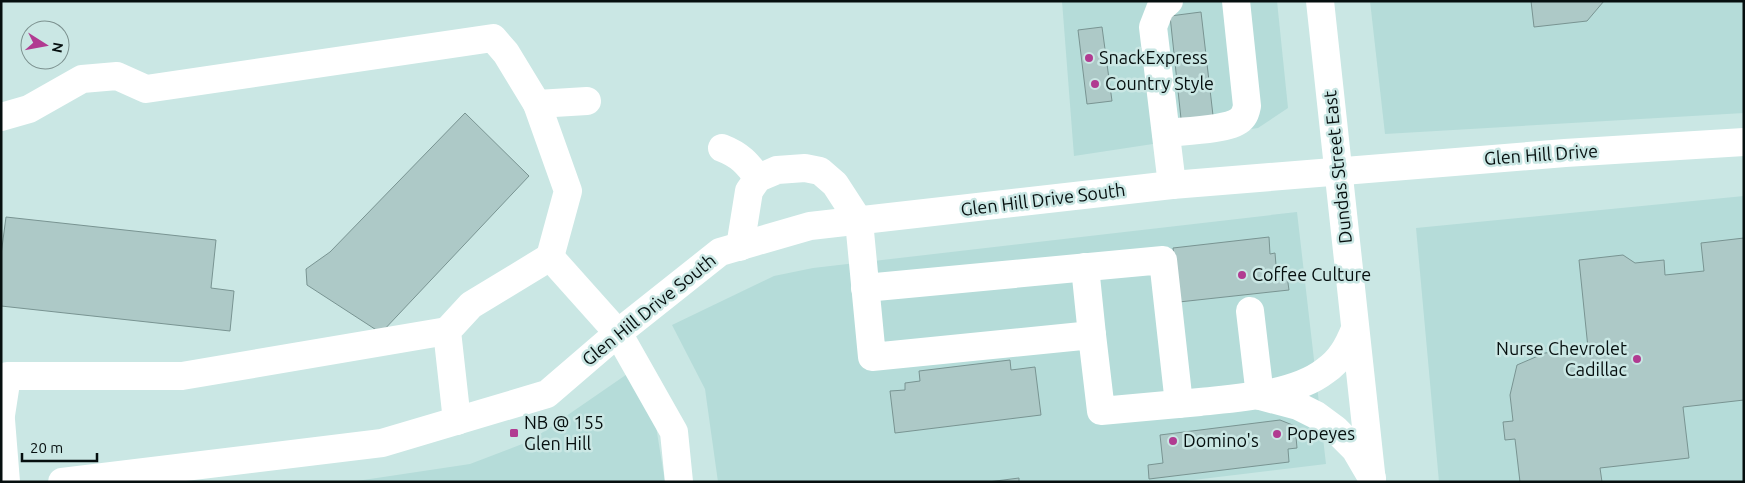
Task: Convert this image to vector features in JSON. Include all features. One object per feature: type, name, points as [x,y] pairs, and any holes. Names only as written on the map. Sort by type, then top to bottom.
[{"type":"street","points":[[1169,1],[1160,9],[1153,27],[1172,185]]},
{"type":"street","points":[[1166,134],[1231,125],[1241,119],[1246,113],[1247,106],[1236,1]]},
{"type":"street","name":"Dundas Street East","points":[[1320,1],[1372,480]]},
{"type":"street","points":[[1,117],[29,109],[82,79],[117,76],[146,89],[493,38],[506,53],[537,104],[568,191],[550,257],[471,305],[447,330],[182,376],[7,376],[1,415]]},
{"type":"street","points":[[537,104],[587,101]]},
{"type":"street","name":"Glen Hill Drive","points":[[1338,171],[1565,153],[1744,142]]},
{"type":"street","points":[[722,148],[735,153],[747,163],[758,178]]},
{"type":"street","points":[[740,246],[749,191],[758,178],[777,170],[805,168],[820,171],[835,184],[858,221],[872,357],[1092,335]]},
{"type":"street","name":"Glen Hill Drive South","points":[[62,482],[382,443],[547,394],[618,333],[720,252],[810,226],[1172,185],[1338,171]]},
{"type":"street","points":[[550,257],[618,333],[674,432],[679,482]]},
{"type":"street","points":[[865,288],[1163,260],[1179,404]]},
{"type":"street","points":[[1084,267],[1101,411],[1260,396],[1312,379],[1324,372],[1338,360],[1348,347],[1355,329]]},
{"type":"street","points":[[1250,311],[1260,396]]},
{"type":"street","points":[[447,330],[457,421]]},
{"type":"street","points":[[1260,396],[1298,406],[1316,414],[1335,429],[1355,449],[1372,480]]},
{"type":"street","points":[[1,420],[6,482]]},
{"type":"shaded area","points":[[1062,1],[1277,1],[1288,108],[1258,128],[1074,156]]},
{"type":"shaded area","points":[[1370,1],[1744,1],[1744,113],[1385,134]]},
{"type":"shaded area","points":[[1744,196],[1744,482],[1439,482],[1416,228]]},
{"type":"shaded area","points":[[1297,212],[1326,464],[1177,482],[718,482],[705,389],[672,325],[774,276],[813,268]]},
{"type":"shaded area","points":[[633,370],[655,420],[665,482],[350,482],[470,464],[530,441]]},
{"type":"building","points":[[1531,1],[1604,1],[1587,21],[1534,27]]},
{"type":"building","points":[[1201,12],[1214,124],[1182,128],[1170,16]]},
{"type":"building","points":[[1102,27],[1112,101],[1087,104],[1078,30]]},
{"type":"building","points":[[465,113],[529,176],[381,333],[307,285],[306,269],[330,252]]},
{"type":"building","points":[[6,217],[216,240],[211,288],[234,291],[230,331],[1,306],[1,255]]},
{"type":"building","points":[[1269,237],[1270,254],[1275,253],[1277,277],[1287,276],[1289,290],[1179,302],[1173,248]]},
{"type":"building","name":"Nurse Chevrolet Cadillac","points":[[1744,238],[1744,400],[1683,407],[1689,458],[1600,468],[1602,482],[1520,482],[1515,439],[1505,440],[1503,422],[1513,421],[1510,395],[1517,365],[1545,353],[1588,348],[1579,260],[1623,255],[1635,263],[1664,260],[1665,275],[1704,271],[1701,243]]},
{"type":"building","points":[[1010,360],[1011,370],[1035,367],[1041,415],[895,433],[890,391],[905,390],[905,383],[920,381],[919,371]]},
{"type":"building","points":[[1280,420],[1295,426],[1297,448],[1288,449],[1289,462],[1149,479],[1148,465],[1163,463],[1160,435]]},
{"type":"building","points":[[1019,478],[1019,482],[988,482]]},
{"type":"place","name":"SnackExpress","points":[[1089,58]]},
{"type":"place","name":"Country Style","points":[[1095,84]]},
{"type":"place","name":"Coffee Culture","points":[[1242,275]]},
{"type":"place","name":"Nurse Chevrolet Cadillac","points":[[1637,359]]},
{"type":"place","name":"NB @ 155 Glen Hill","points":[[514,433]]},
{"type":"place","name":"Popeyes","points":[[1277,434]]},
{"type":"place","name":"Domino's","points":[[1173,441]]}]
